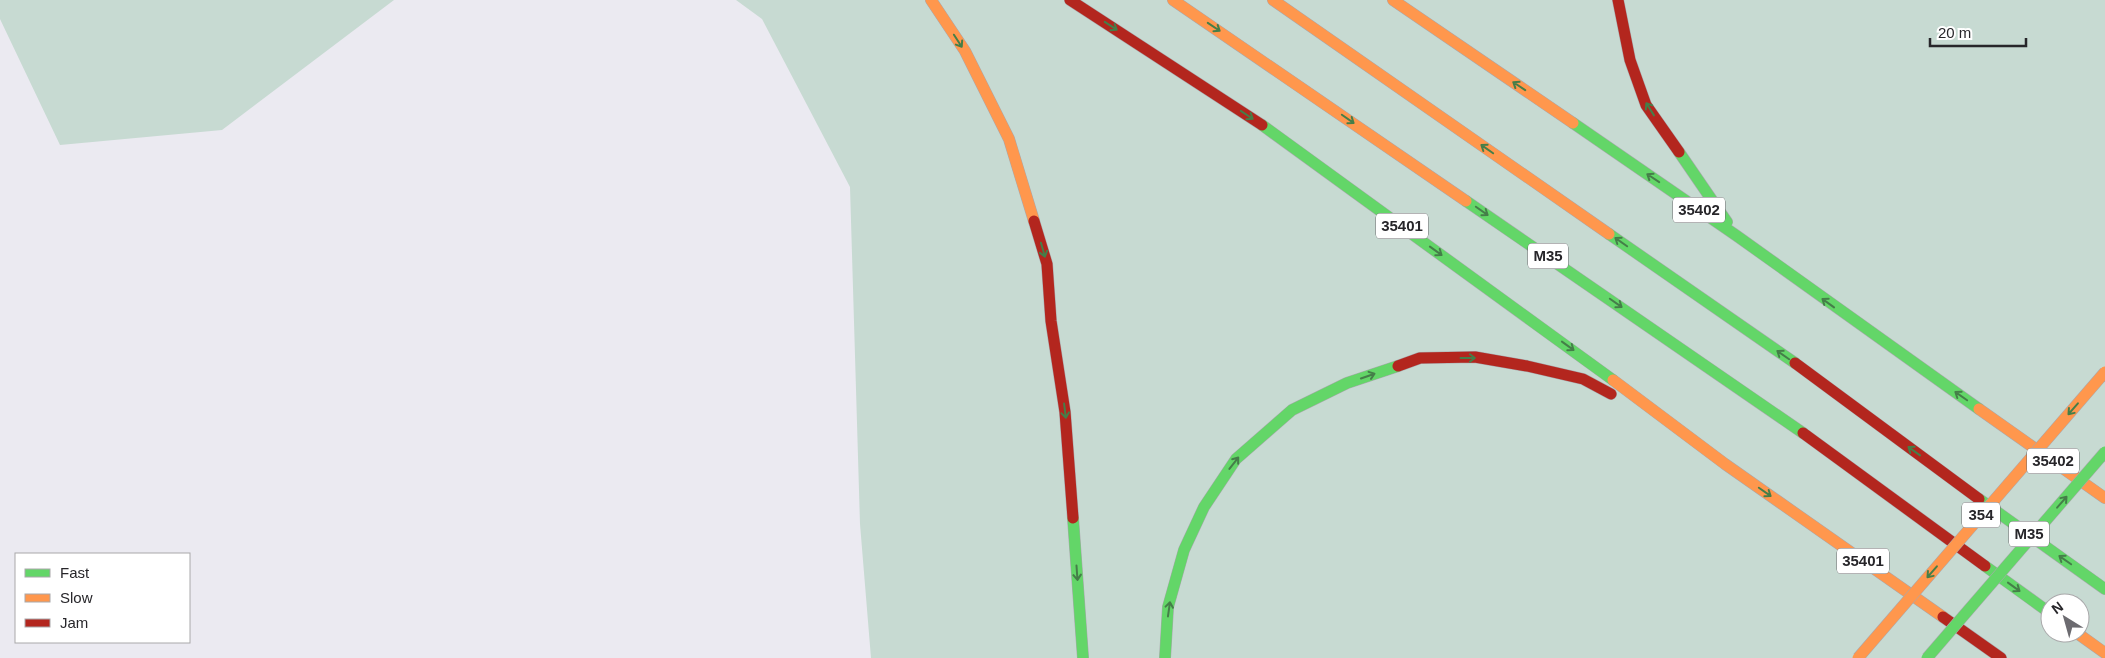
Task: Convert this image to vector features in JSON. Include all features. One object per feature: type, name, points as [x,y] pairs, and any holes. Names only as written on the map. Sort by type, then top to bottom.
[{"type":"main road","points":[[931,0],[965,51],[1009,139],[1047,264],[1051,321],[1065,412],[1083,658]]},
{"type":"main road","name":"35401","points":[[1070,0],[1251,117],[1565,344],[1725,464],[2001,658]]},
{"type":"main road","name":"M35","points":[[1173,0],[1781,417],[2040,606]]},
{"type":"main road","name":"M35","points":[[1273,0],[1809,374],[1953,480],[2105,588]]},
{"type":"main road","name":"35402","points":[[1393,0],[1737,236],[1849,318],[2105,498]]},
{"type":"main road","points":[[1618,0],[1630,60],[1646,105],[1737,236]]},
{"type":"main road","points":[[1165,658],[1168,607],[1184,550],[1204,507],[1236,459],[1292,410],[1347,383],[1420,358],[1475,358],[1527,366],[1583,379],[1632,405],[1725,464]]},
{"type":"main road","name":"354","points":[[1858,658],[2105,372]]},
{"type":"main road","points":[[1927,658],[2105,452]]},
{"type":"main road","points":[[2090,642],[2105,653]]},
{"type":"green space","points":[[0,0],[394,0],[222,130],[60,145],[0,19]]},
{"type":"green space","points":[[736,0],[2105,0],[2105,658],[871,658],[860,524],[850,187],[762,19]]},
{"type":"traffic: fast","points":[[1573,123],[1737,236],[1979,409]]},
{"type":"traffic: fast","points":[[1262,125],[1613,380]]},
{"type":"traffic: fast","points":[[1679,152],[1727,222]]},
{"type":"traffic: fast","points":[[1466,201],[1803,433]]},
{"type":"traffic: fast","points":[[1609,234],[1795,363]]},
{"type":"traffic: fast","points":[[1165,658],[1168,607],[1184,550],[1204,507],[1236,459],[1292,410],[1347,383],[1398,366]]},
{"type":"traffic: fast","points":[[1927,658],[2105,452]]},
{"type":"traffic: fast","points":[[1979,499],[2105,589]]},
{"type":"traffic: fast","points":[[1073,518],[1083,658]]},
{"type":"traffic: fast","points":[[1985,566],[2040,606]]},
{"type":"traffic: slow","points":[[931,0],[965,51],[1009,139],[1034,221]]},
{"type":"traffic: slow","points":[[1173,0],[1466,201]]},
{"type":"traffic: slow","points":[[1273,0],[1609,234]]},
{"type":"traffic: slow","points":[[1393,0],[1573,123]]},
{"type":"traffic: slow","points":[[1858,658],[2105,372]]},
{"type":"traffic: slow","points":[[1613,380],[1725,464],[1943,617]]},
{"type":"traffic: slow","points":[[1979,409],[2105,498]]},
{"type":"traffic: slow","points":[[2090,642],[2105,653]]},
{"type":"traffic: jam","points":[[1070,0],[1262,125]]},
{"type":"traffic: jam","points":[[1618,0],[1630,60],[1646,105],[1679,152]]},
{"type":"traffic: jam","points":[[1034,221],[1047,264],[1051,321],[1065,412],[1073,518]]},
{"type":"traffic: jam","points":[[1398,366],[1420,358],[1475,357],[1527,366],[1583,379],[1611,394]]},
{"type":"traffic: jam","points":[[1795,363],[1979,499]]},
{"type":"traffic: jam","points":[[1803,433],[1985,566]]},
{"type":"traffic: jam","points":[[1943,617],[2001,658]]}]
